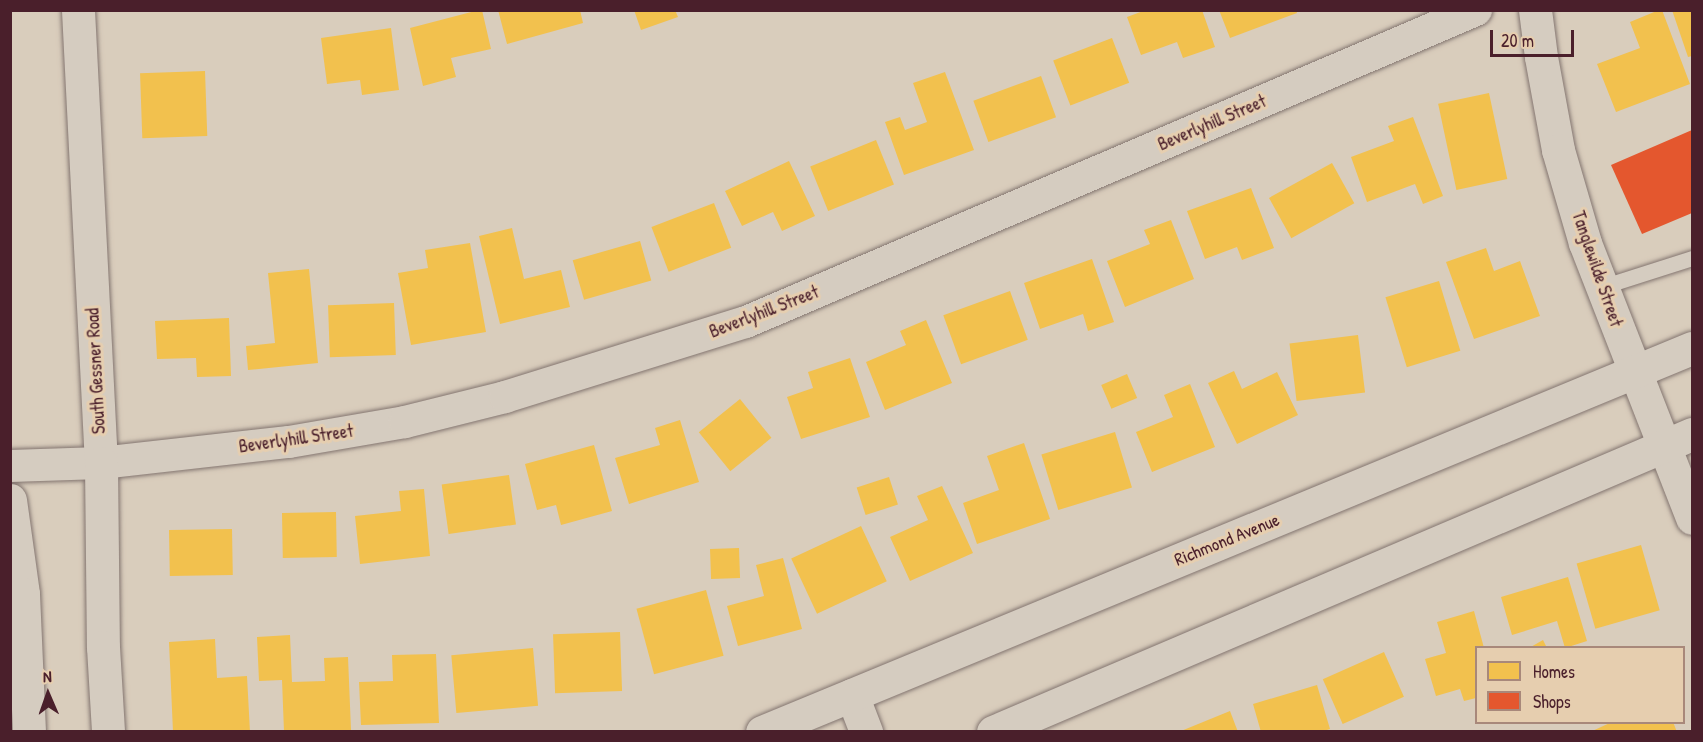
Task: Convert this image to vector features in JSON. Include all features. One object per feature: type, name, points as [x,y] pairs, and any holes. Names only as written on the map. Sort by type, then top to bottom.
[{"type":"main road","name":"South Gessner Road","points":[[78,10],[101,463],[103,647],[108,732]]},
{"type":"main road","name":"Tanglewilde Street","points":[[1535,10],[1558,150],[1601,287],[1635,373],[1678,440],[1692,518]]},
{"type":"main road","name":"Richmond Avenue","points":[[762,732],[1692,348]]},
{"type":"main road","points":[[993,732],[1678,440]]},
{"type":"main road","points":[[10,500],[23,594],[29,732]]},
{"type":"main road","points":[[852,695],[866,732]]},
{"type":"street","name":"Beverlyhill Street","points":[[10,466],[101,463],[289,442],[405,422],[505,397],[746,322],[1476,10]]},
{"type":"lane","points":[[1601,287],[1692,258]]},
{"type":"building: Homes","points":[[482,10],[491,49],[451,58],[456,77],[423,86],[410,28]]},
{"type":"building: Homes","points":[[498,10],[580,10],[583,23],[507,44]]},
{"type":"building: Homes","points":[[634,10],[675,10],[678,17],[641,30]]},
{"type":"building: Homes","points":[[1146,10],[1202,10],[1215,47],[1183,58],[1177,42],[1141,55],[1127,17]]},
{"type":"building: Homes","points":[[1219,10],[1296,10],[1297,13],[1230,38]]},
{"type":"building: Homes","points":[[1662,10],[1690,84],[1616,112],[1597,64],[1640,48],[1630,22]]},
{"type":"building: Homes","points":[[1672,10],[1692,10],[1692,56],[1688,57]]},
{"type":"building: Homes","points":[[391,28],[399,90],[362,95],[360,80],[327,84],[321,38]]},
{"type":"building: Homes","points":[[1112,38],[1129,83],[1070,105],[1053,61]]},
{"type":"building: Homes","points":[[205,71],[207,136],[142,138],[140,73]]},
{"type":"building: Homes","points":[[945,72],[974,150],[904,175],[885,122],[900,117],[905,130],[927,122],[913,83]]},
{"type":"building: Homes","points":[[1041,76],[1056,117],[988,142],[973,101]]},
{"type":"building: Homes","points":[[1489,93],[1507,179],[1456,190],[1438,104]]},
{"type":"building: Homes","points":[[1413,117],[1443,196],[1423,204],[1415,184],[1367,202],[1351,157],[1394,141],[1388,126]]},
{"type":"building: Homes","points":[[876,140],[894,185],[828,211],[810,167]]},
{"type":"building: Homes","points":[[789,161],[815,216],[782,231],[773,212],[742,226],[725,191]]},
{"type":"building: Homes","points":[[1332,163],[1354,203],[1291,238],[1269,198]]},
{"type":"building: Homes","points":[[1251,188],[1274,248],[1242,260],[1237,247],[1205,259],[1187,211]]},
{"type":"building: Homes","points":[[714,203],[731,248],[669,272],[651,227]]},
{"type":"building: Homes","points":[[1171,220],[1194,279],[1125,307],[1107,261],[1150,244],[1144,230]]},
{"type":"building: Homes","points":[[512,228],[524,279],[561,270],[570,307],[500,324],[479,236]]},
{"type":"building: Homes","points":[[640,241],[651,280],[584,300],[573,260]]},
{"type":"building: Homes","points":[[470,243],[486,332],[411,345],[398,273],[428,268],[425,250]]},
{"type":"building: Homes","points":[[1486,248],[1494,271],[1520,261],[1540,316],[1474,339],[1446,262]]},
{"type":"building: Homes","points":[[1092,259],[1114,322],[1088,331],[1083,314],[1040,329],[1024,283]]},
{"type":"building: Homes","points":[[309,269],[318,363],[248,370],[246,346],[275,343],[268,273]]},
{"type":"building: Homes","points":[[1439,281],[1460,351],[1407,367],[1385,297]]},
{"type":"building: Homes","points":[[1010,291],[1028,340],[961,364],[943,315]]},
{"type":"building: Homes","points":[[394,303],[396,355],[330,357],[328,305]]},
{"type":"building: Homes","points":[[229,318],[231,376],[197,377],[196,358],[157,359],[155,321]]},
{"type":"building: Homes","points":[[926,320],[952,383],[885,410],[866,362],[906,345],[900,331]]},
{"type":"building: Homes","points":[[1358,335],[1365,393],[1297,401],[1290,343]]},
{"type":"building: Homes","points":[[850,358],[870,417],[801,439],[787,397],[813,388],[808,372]]},
{"type":"building: Homes","points":[[1234,371],[1242,389],[1277,372],[1298,415],[1237,444],[1208,383]]},
{"type":"building: Homes","points":[[1127,374],[1137,398],[1111,409],[1101,385]]},
{"type":"building: Homes","points":[[1190,384],[1215,447],[1152,472],[1136,432],[1173,417],[1164,395]]},
{"type":"building: Homes","points":[[740,399],[771,438],[730,471],[699,432]]},
{"type":"building: Homes","points":[[680,420],[699,482],[629,504],[615,458],[660,445],[655,428]]},
{"type":"building: Homes","points":[[1115,432],[1132,487],[1058,510],[1041,455]]},
{"type":"building: Homes","points":[[1024,443],[1050,519],[977,544],[963,503],[999,490],[987,456]]},
{"type":"building: Homes","points":[[594,445],[612,511],[561,525],[556,505],[537,510],[525,464]]},
{"type":"building: Homes","points":[[509,475],[516,525],[449,534],[442,484]]},
{"type":"building: Homes","points":[[889,477],[898,505],[866,515],[857,488]]},
{"type":"building: Homes","points":[[942,486],[973,553],[910,581],[890,537],[928,520],[917,496]]},
{"type":"building: Homes","points":[[424,489],[430,556],[360,564],[355,516],[401,511],[399,491]]},
{"type":"building: Homes","points":[[336,512],[337,557],[283,558],[282,513]]},
{"type":"building: Homes","points":[[861,526],[887,581],[817,614],[791,559]]},
{"type":"building: Homes","points":[[232,529],[233,575],[170,576],[169,530]]},
{"type":"building: Homes","points":[[1641,545],[1660,610],[1595,629],[1577,563]]},
{"type":"building: Homes","points":[[739,548],[740,578],[711,579],[710,549]]},
{"type":"building: Homes","points":[[783,558],[802,629],[738,646],[727,606],[764,596],[756,565]]},
{"type":"building: Homes","points":[[1568,577],[1587,641],[1564,646],[1557,621],[1512,635],[1501,597]]},
{"type":"building: Homes","points":[[706,590],[724,656],[654,674],[636,609]]},
{"type":"building: Homes","points":[[1474,611],[1483,646],[1475,646],[1475,698],[1464,701],[1460,689],[1436,696],[1425,659],[1446,653],[1437,622]]},
{"type":"building: Homes","points":[[620,632],[622,691],[555,693],[553,634]]},
{"type":"building: Homes","points":[[290,635],[292,682],[325,681],[324,658],[348,657],[351,730],[284,732],[282,680],[259,681],[257,637]]},
{"type":"building: Homes","points":[[215,639],[217,678],[247,676],[250,732],[173,732],[169,642]]},
{"type":"building: Homes","points":[[1543,640],[1546,646],[1532,646]]},
{"type":"building: Homes","points":[[533,648],[538,706],[456,713],[451,655]]},
{"type":"building: Homes","points":[[1384,652],[1404,697],[1343,724],[1323,679]]},
{"type":"building: Homes","points":[[436,654],[439,723],[361,725],[359,682],[393,681],[392,655]]},
{"type":"building: Homes","points":[[1317,685],[1330,729],[1321,732],[1261,732],[1253,704]]},
{"type":"building: Homes","points":[[1230,711],[1238,732],[1181,732],[1181,731]]},
{"type":"building: Homes","points":[[1608,724],[1674,724],[1677,732],[1590,732]]},
{"type":"building: Shops","points":[[1692,130],[1692,213],[1642,234],[1611,165]]}]
